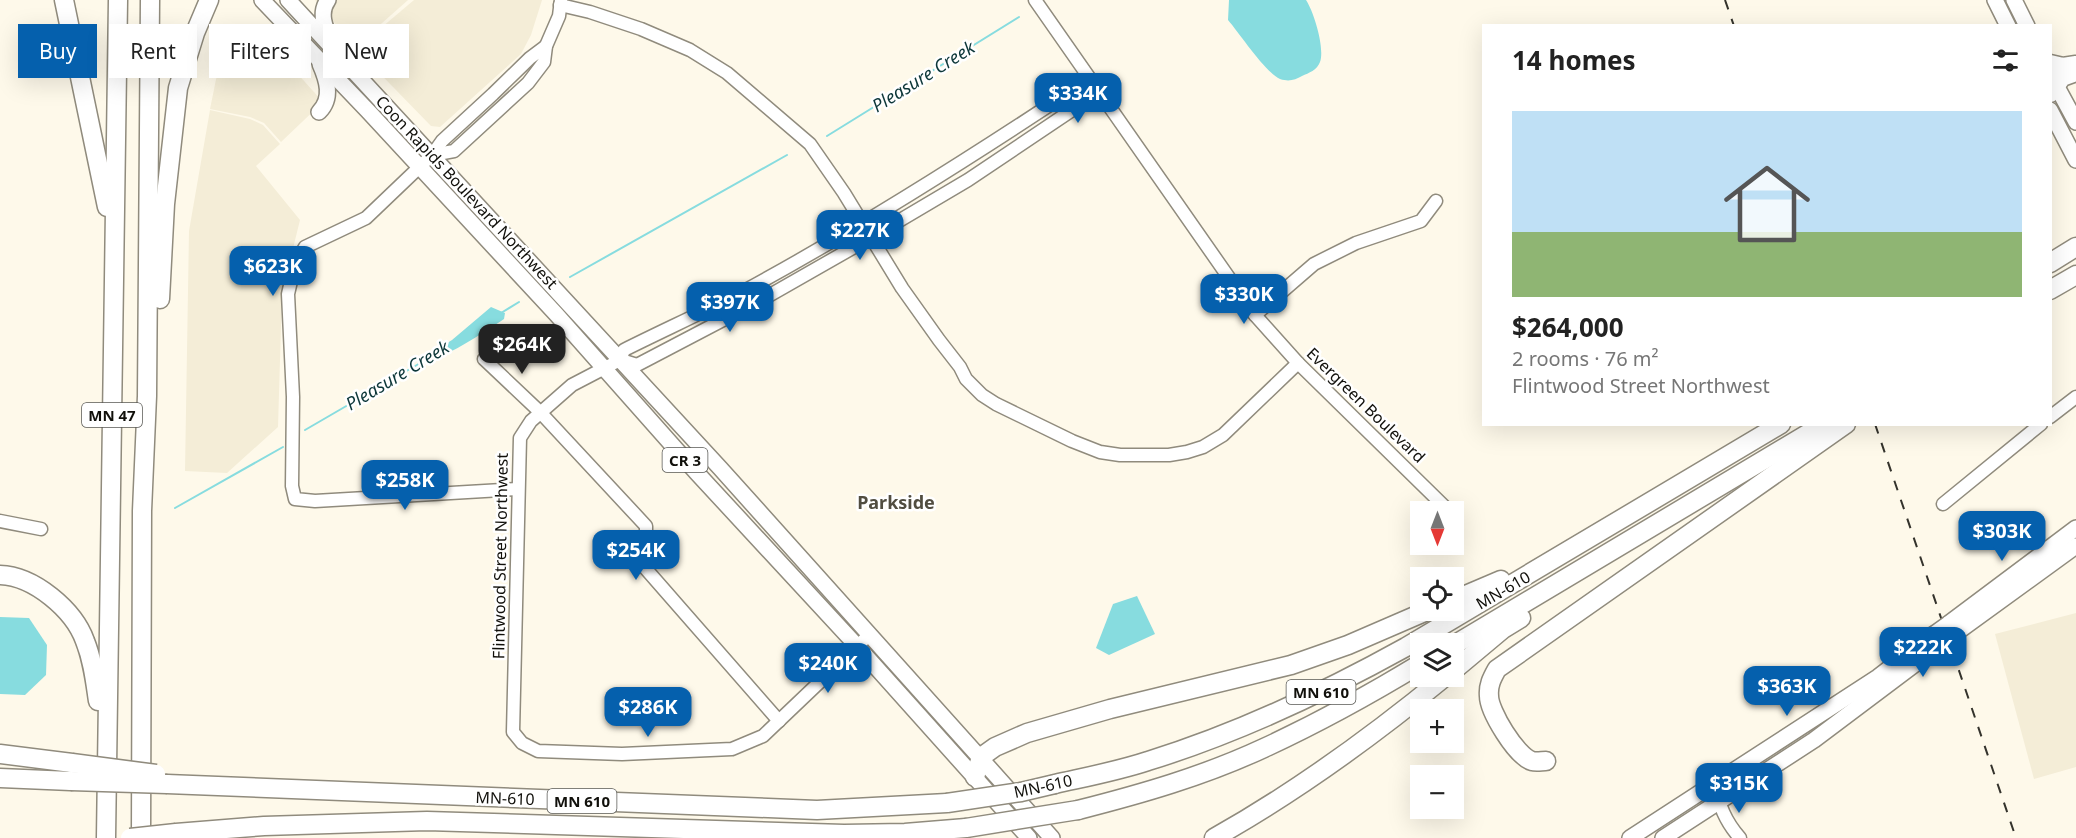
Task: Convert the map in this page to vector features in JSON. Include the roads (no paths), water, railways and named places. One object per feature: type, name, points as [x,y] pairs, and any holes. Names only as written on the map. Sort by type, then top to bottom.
[{"type":"highway","points":[[64,0],[114,241]]},
{"type":"highway","name":"MN 47","points":[[106,834],[118,0]]},
{"type":"highway","name":"MN 47","points":[[141,838],[142,511],[147,396],[150,0]]},
{"type":"highway","points":[[147,396],[156,365],[165,204],[178,88],[195,33],[209,1]]},
{"type":"highway","points":[[2052,64],[2063,67],[2076,65]]},
{"type":"highway","points":[[2052,84],[2076,72]]},
{"type":"highway","points":[[2052,262],[2076,247]]},
{"type":"highway","points":[[2052,289],[2076,275]]},
{"type":"highway","name":"MN-610","points":[[72,772],[218,787],[817,810],[947,803],[1021,792],[1147,762],[1284,711],[1386,658],[1778,426]]},
{"type":"highway","name":"MN-610","points":[[1464,639],[1821,426]]},
{"type":"highway","points":[[1546,761],[1525,757],[1493,713],[1489,686],[1497,669],[1843,426]]},
{"type":"highway","points":[[1464,596],[1566,553]]},
{"type":"highway","points":[[1464,662],[1503,629],[1534,609],[1578,571]]},
{"type":"highway","points":[[0,575],[9,575],[28,582],[47,594],[64,608],[84,638],[93,666],[99,708],[106,834]]},
{"type":"highway","points":[[975,777],[981,757],[995,747],[1027,733],[1110,709],[1291,665],[1348,645],[1410,618]]},
{"type":"highway","name":"MN-610","points":[[130,838],[264,826],[427,821],[844,834],[905,833],[966,828],[1078,810],[1166,786],[1262,749],[1359,701],[1410,670]]},
{"type":"highway","points":[[1237,838],[1335,774],[1433,687]]},
{"type":"highway","points":[[1214,838],[1248,819],[1393,720]]},
{"type":"highway","points":[[0,754],[72,772]]},
{"type":"highway","name":"MN 610","points":[[0,778],[72,772]]},
{"type":"highway","points":[[622,838],[656,836],[692,829]]},
{"type":"main road","name":"Coon Rapids Boulevard Northwest","points":[[262,0],[420,166],[1029,838]]},
{"type":"main road","name":"Coon Rapids Boulevard Northwest","points":[[288,0],[323,38]]},
{"type":"main road","points":[[324,24],[324,7],[328,0]]},
{"type":"main road","points":[[1995,0],[2006,24]]},
{"type":"main road","points":[[2014,0],[2026,24]]},
{"type":"main road","points":[[312,52],[320,64],[328,88],[327,100],[319,112]]},
{"type":"main road","name":"Coon Rapids Boulevard Northwest","points":[[361,78],[620,360],[1052,838]]},
{"type":"main road","points":[[2052,84],[2076,122]]},
{"type":"main road","points":[[2052,108],[2054,105],[2061,106],[2070,126],[2076,130]]},
{"type":"main road","points":[[2052,114],[2076,160]]},
{"type":"main road","points":[[1663,838],[1795,753],[2076,528]]},
{"type":"main road","points":[[1950,630],[2076,546]]},
{"type":"main road","points":[[1630,838],[1881,682]]},
{"type":"street","name":"Evergreen Boulevard","points":[[1035,0],[1255,315],[1298,363],[1439,501]]},
{"type":"street","points":[[518,489],[315,501],[295,499],[292,486],[292,397],[288,294],[295,264],[305,247],[366,218],[432,155],[454,151],[528,83],[544,62],[546,46],[559,16],[561,2],[641,29],[690,50],[727,73],[810,144],[844,193],[902,288],[960,366],[966,379],[982,395],[996,404],[1100,452],[1120,455],[1169,455],[1200,448],[1212,442],[1231,428],[1298,363]]},
{"type":"street","points":[[1089,79],[988,147],[862,224],[755,285],[624,350],[620,360],[637,365],[763,299],[968,180],[1099,92]]},
{"type":"street","points":[[1255,315],[1314,264],[1356,243],[1421,221],[1436,201]]},
{"type":"street","points":[[484,359],[540,412],[646,526],[646,569],[779,721],[869,635]]},
{"type":"street","name":"Flintwood Street Northwest","points":[[620,360],[572,385],[540,412],[519,438],[513,732],[522,743],[538,751],[622,754],[732,749],[763,736],[779,721]]},
{"type":"street","points":[[2052,415],[2076,397]]},
{"type":"street","points":[[1943,504],[2039,426]]},
{"type":"street","points":[[0,521],[41,529]]},
{"type":"street","points":[[1715,784],[1728,824],[1740,838]]},
{"type":"water","points":[[1229,0],[1306,0],[1320,39],[1321,56],[1317,67],[1292,80],[1280,79],[1274,75],[1228,20]]},
{"type":"water","points":[[491,307],[505,313],[504,319],[440,357],[421,363],[420,360],[452,340]]},
{"type":"water","points":[[1137,596],[1155,634],[1109,655],[1096,648],[1113,604]]},
{"type":"water","points":[[0,617],[29,618],[47,645],[46,675],[25,695],[0,694]]},
{"type":"waterway","name":"Pleasure Creek","points":[[827,136],[1019,17]]},
{"type":"waterway","name":"Pleasure Creek","points":[[570,277],[787,155]]},
{"type":"waterway","name":"Pleasure Creek","points":[[501,313],[519,302]]},
{"type":"waterway","name":"Pleasure Creek","points":[[305,430],[422,362]]},
{"type":"waterway","points":[[175,508],[283,447]]},
{"type":"railway","points":[[1725,0],[1733,24]]},
{"type":"railway","points":[[1876,426],[2016,838]]},
{"type":"district","name":"Parkside","points":[[896,502]]}]
